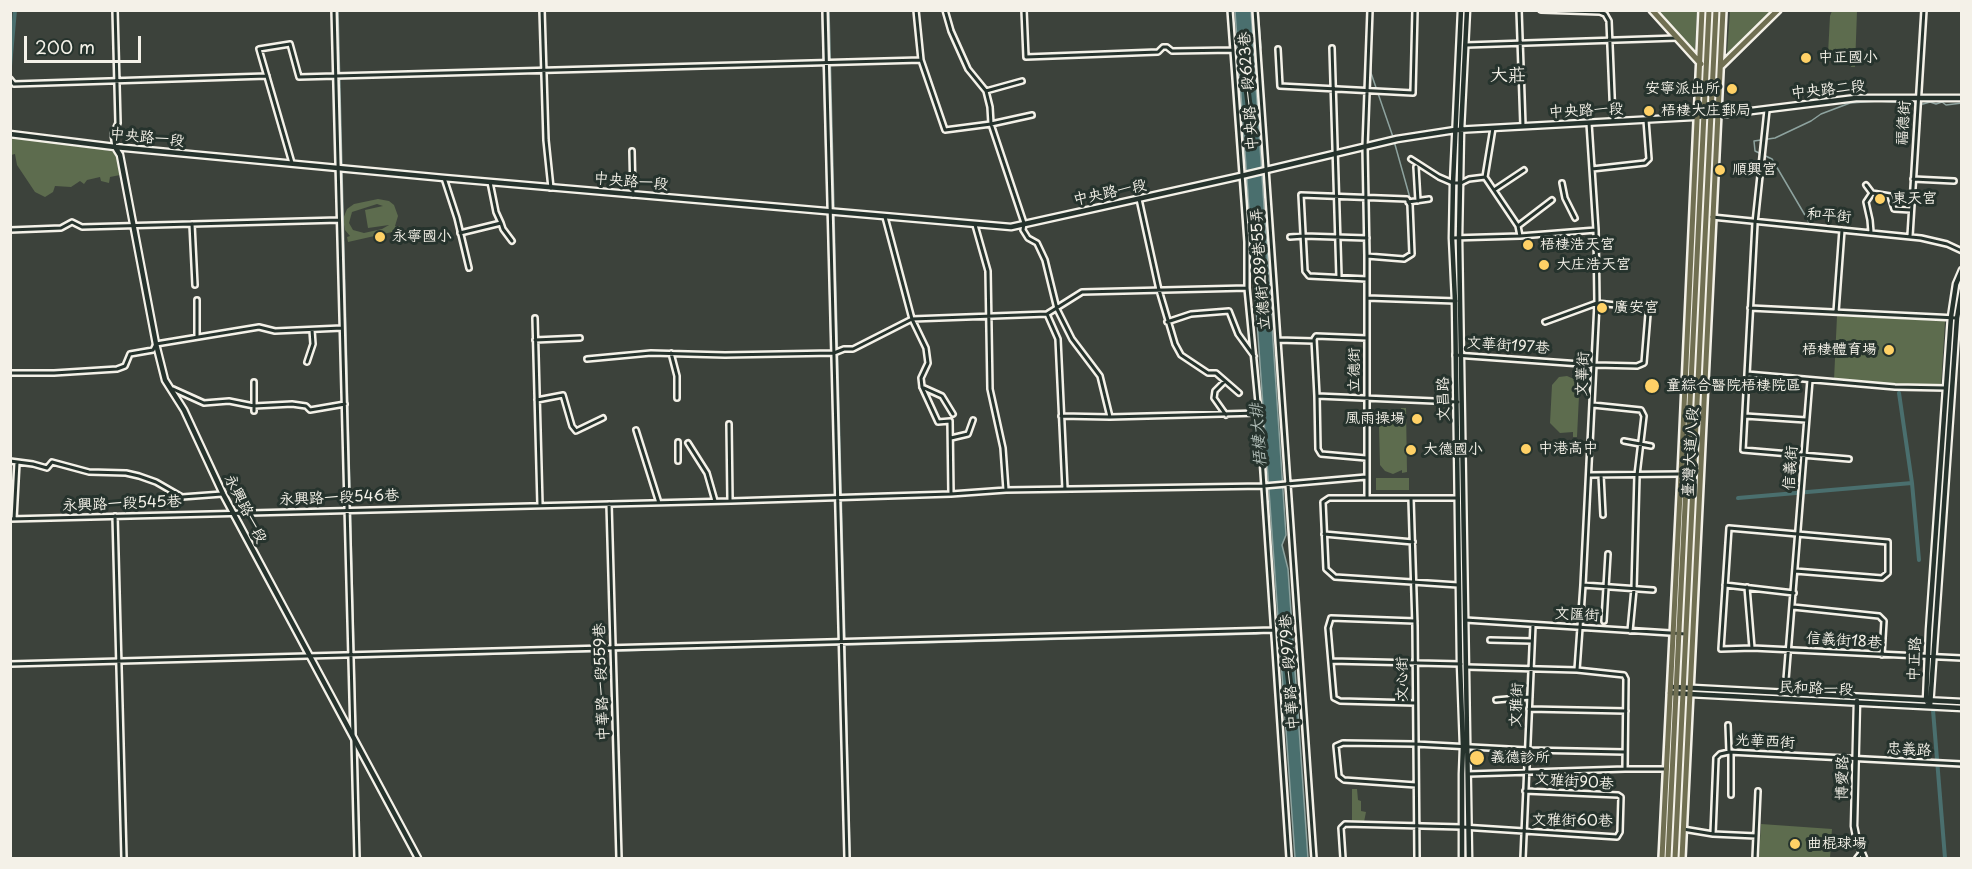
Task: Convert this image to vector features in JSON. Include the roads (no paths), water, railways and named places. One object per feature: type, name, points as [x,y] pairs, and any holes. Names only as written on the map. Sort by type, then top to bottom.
[{"type":"main road","points":[[1652,10],[1700,64],[1707,65]]},
{"type":"main road","name":"臺灣大道八段","points":[[1682,858],[1680,634],[1707,217],[1700,64],[1702,10]]},
{"type":"main road","name":"臺灣大道八段","points":[[1691,474],[1709,10]]},
{"type":"main road","name":"臺灣大道八段","points":[[1668,858],[1666,768],[1680,691],[1694,634],[1691,474],[1692,215],[1716,10]]},
{"type":"main road","name":"臺灣大道八段","points":[[1691,474],[1714,217],[1723,10]]},
{"type":"main road","points":[[1721,66],[1778,10]]},
{"type":"main road","name":"臺灣大道八段","points":[[1662,858],[1673,774],[1680,691]]},
{"type":"main road","name":"臺灣大道八段","points":[[1676,858],[1680,829]]},
{"type":"street","points":[[115,10],[118,123],[114,134],[115,147]]},
{"type":"street","points":[[334,10],[357,858]]},
{"type":"street","points":[[542,10],[546,140],[551,188]]},
{"type":"street","points":[[825,10],[847,858]]},
{"type":"street","points":[[916,10],[921,60],[945,130],[991,124],[1032,115]]},
{"type":"street","points":[[945,10],[951,32],[968,69],[986,91],[991,124],[1024,223],[1023,230],[1028,238],[1037,243],[1045,260],[1057,309],[1072,339],[1100,376],[1110,417]]},
{"type":"street","points":[[1024,10],[1026,57],[1158,52],[1163,47],[1172,51],[1233,50]]},
{"type":"street","points":[[1230,10],[1244,176],[1247,288],[1259,413],[1289,858]]},
{"type":"street","name":"中央路一段623巷","points":[[1255,10],[1265,170],[1269,197]]},
{"type":"street","name":"立德街","points":[[1367,498],[1365,147],[1370,10]]},
{"type":"street","points":[[1278,49],[1280,86],[1413,93],[1415,10]]},
{"type":"street","name":"文昌路","points":[[1461,10],[1452,238],[1462,354],[1459,624],[1468,774],[1469,858]]},
{"type":"street","name":"文昌路","points":[[1460,402],[1455,355],[1461,130],[1467,10]]},
{"type":"street","points":[[1519,10],[1523,126]]},
{"type":"street","points":[[1541,10],[1605,14],[1609,21],[1613,121]]},
{"type":"street","name":"福德街","points":[[1910,236],[1924,10]]},
{"type":"street","points":[[1466,45],[1678,38]]},
{"type":"street","points":[[292,163],[259,49],[290,44],[299,77],[921,60]]},
{"type":"street","points":[[1332,48],[1340,277]]},
{"type":"street","points":[[10,79],[14,84],[267,76]]},
{"type":"street","points":[[986,91],[1022,81]]},
{"type":"street","name":"中央路二段","points":[[1704,116],[1856,98],[1962,98]]},
{"type":"street","points":[[1767,108],[1755,223],[1743,450],[1849,459]]},
{"type":"street","name":"中央路一段","points":[[10,134],[115,147],[551,188],[975,225],[1011,226],[1244,176],[1397,139],[1455,130],[1704,116]]},
{"type":"street","points":[[1592,169],[1645,163],[1649,159],[1646,120]]},
{"type":"street","name":"文華街","points":[[1577,670],[1597,303],[1596,230],[1589,123]]},
{"type":"street","points":[[1493,128],[1485,177],[1518,226],[1520,236]]},
{"type":"street","name":"永興路一段","points":[[115,147],[120,155],[156,345],[165,380],[173,389],[223,494],[418,858]]},
{"type":"street","points":[[632,151],[633,195]]},
{"type":"street","points":[[1411,159],[1453,183],[1485,177]]},
{"type":"street","points":[[1416,167],[1418,201]]},
{"type":"street","points":[[1494,190],[1524,170]]},
{"type":"street","points":[[444,178],[469,268]]},
{"type":"street","points":[[1913,179],[1954,181]]},
{"type":"street","points":[[490,182],[502,230],[512,241]]},
{"type":"street","points":[[1562,183],[1565,198],[1575,218]]},
{"type":"street","points":[[1866,184],[1872,193],[1890,196],[1894,209],[1911,210]]},
{"type":"street","points":[[1871,232],[1866,202],[1872,193]]},
{"type":"street","points":[[1367,256],[1404,259],[1412,254],[1410,205],[1407,199],[1301,195],[1305,271],[1309,276],[1367,279]]},
{"type":"street","name":"立德街289巷55弄","points":[[1269,197],[1278,340]]},
{"type":"street","points":[[1139,199],[1159,290],[1174,344],[1181,355],[1208,373],[1216,373],[1239,393]]},
{"type":"street","points":[[1408,202],[1429,199]]},
{"type":"street","points":[[1518,226],[1552,200]]},
{"type":"street","name":"和平街","points":[[1692,215],[1755,223],[1910,236],[1947,244],[1962,251]]},
{"type":"street","points":[[885,217],[912,319],[917,326],[928,357],[928,363],[921,378],[922,387],[938,422],[950,421],[951,494]]},
{"type":"street","points":[[10,230],[61,228],[72,222],[82,227],[339,220]]},
{"type":"street","points":[[460,233],[501,223]]},
{"type":"street","points":[[192,224],[195,285]]},
{"type":"street","points":[[975,225],[988,272],[990,389],[1003,448],[1006,490]]},
{"type":"street","points":[[1452,238],[1596,230]]},
{"type":"street","points":[[1836,312],[1842,230]]},
{"type":"street","points":[[1290,237],[1367,238]]},
{"type":"street","name":"中正路","points":[[1930,706],[1926,700],[1927,658],[1956,284],[1962,270]]},
{"type":"street","points":[[588,359],[651,353],[725,355],[834,353],[844,349],[853,349],[912,319],[1047,314],[1082,292],[1247,288]]},
{"type":"street","name":"中正路","points":[[1930,706],[1953,388],[1954,317],[1962,290]]},
{"type":"street","points":[[1367,298],[1458,301]]},
{"type":"street","points":[[197,300],[197,337]]},
{"type":"street","points":[[1545,322],[1597,303]]},
{"type":"street","name":"文華街197巷","points":[[1455,355],[1595,365],[1637,366],[1644,363],[1648,314],[1644,308],[1597,303]]},
{"type":"street","points":[[1750,308],[1954,317]]},
{"type":"street","points":[[1167,322],[1191,314],[1229,310],[1238,334],[1254,357]]},
{"type":"street","points":[[1047,314],[1059,339],[1065,489]]},
{"type":"street","points":[[535,318],[540,505]]},
{"type":"street","points":[[10,373],[117,369],[125,366],[130,354],[153,350],[156,345],[259,327],[275,331],[342,328]]},
{"type":"street","points":[[307,362],[313,344],[312,330]]},
{"type":"street","points":[[1367,338],[1319,335],[1314,341],[1318,449],[1321,454],[1367,458]]},
{"type":"street","points":[[536,340],[580,338]]},
{"type":"street","points":[[1289,485],[1278,340],[1314,341]]},
{"type":"street","points":[[671,353],[677,375],[677,398]]},
{"type":"street","points":[[1747,374],[1953,388]]},
{"type":"street","name":"信義街","points":[[1785,697],[1810,380]]},
{"type":"street","points":[[1225,381],[1215,391],[1214,398],[1226,415]]},
{"type":"street","points":[[254,382],[254,411]]},
{"type":"street","points":[[922,387],[942,396],[953,414]]},
{"type":"street","points":[[173,389],[204,403],[229,401],[254,406],[292,404],[306,406],[310,410],[345,404]]},
{"type":"street","points":[[537,400],[563,395],[572,426],[576,431],[603,418]]},
{"type":"street","points":[[1317,396],[1460,402]]},
{"type":"street","points":[[1593,405],[1641,410],[1644,416],[1637,475],[1634,589],[1630,631]]},
{"type":"street","points":[[1061,416],[1259,413]]},
{"type":"street","points":[[1744,416],[1806,420]]},
{"type":"street","points":[[951,438],[968,434],[973,420]]},
{"type":"street","points":[[729,424],[730,501]]},
{"type":"street","points":[[636,430],[659,503]]},
{"type":"street","points":[[1624,441],[1651,446]]},
{"type":"street","points":[[678,442],[678,461]]},
{"type":"street","points":[[687,443],[707,473],[715,501]]},
{"type":"street","points":[[10,461],[47,468],[52,462],[89,472],[142,476],[182,497],[223,494]]},
{"type":"street","points":[[12,519],[17,462]]},
{"type":"street","points":[[1589,475],[1691,474]]},
{"type":"street","points":[[1601,475],[1603,515]]},
{"type":"street","name":"永興路一段546巷","points":[[235,513],[838,498],[1006,490],[1264,486],[1366,477]]},
{"type":"street","name":"中華路一段979巷","points":[[1289,485],[1314,858]]},
{"type":"street","points":[[1459,498],[1329,498],[1323,502],[1326,569],[1335,577],[1459,586]]},
{"type":"street","name":"文昌路","points":[[1459,498],[1467,668],[1462,858]]},
{"type":"street","name":"文心街","points":[[1412,499],[1417,858]]},
{"type":"street","name":"中華路一段559巷","points":[[609,504],[619,858]]},
{"type":"street","name":"永興路一段545巷","points":[[12,519],[235,513]]},
{"type":"street","points":[[115,516],[124,858]]},
{"type":"street","points":[[1794,593],[1725,585],[1729,528],[1888,542],[1888,573],[1882,578],[1796,571]]},
{"type":"street","points":[[1324,534],[1413,542]]},
{"type":"street","points":[[1604,621],[1608,554]]},
{"type":"street","points":[[1583,585],[1653,590]]},
{"type":"street","name":"信義街18巷","points":[[1725,585],[1721,649],[1752,648],[1962,658]]},
{"type":"street","points":[[1746,587],[1752,648]]},
{"type":"street","points":[[1793,607],[1879,616],[1884,621],[1882,655]]},
{"type":"street","points":[[1414,621],[1331,618],[1328,628],[1333,695],[1337,700],[1415,703]]},
{"type":"street","points":[[1459,624],[1466,620]]},
{"type":"street","name":"文匯街","points":[[1466,620],[1694,634]]},
{"type":"street","name":"文雅街","points":[[1522,858],[1533,625]]},
{"type":"street","points":[[10,664],[1273,630]]},
{"type":"street","points":[[1490,640],[1532,641]]},
{"type":"street","points":[[1331,661],[1460,664],[1467,668],[1577,670],[1624,675],[1626,679],[1625,769]]},
{"type":"street","name":"民和路一段","points":[[1680,691],[1962,708]]},
{"type":"street","name":"民和路一段","points":[[1785,697],[1857,696],[1962,702]]},
{"type":"street","name":"博愛路","points":[[1857,696],[1854,826],[1864,858]]},
{"type":"street","points":[[1496,700],[1530,697]]},
{"type":"street","points":[[1529,709],[1626,711]]},
{"type":"street","points":[[1728,724],[1731,795]]},
{"type":"street","points":[[1416,785],[1344,780],[1339,777],[1336,746],[1343,743],[1416,744],[1625,752]]},
{"type":"street","name":"光華西街","points":[[1713,834],[1716,758],[1720,754],[1730,752],[1856,759]]},
{"type":"street","name":"忠義路","points":[[1856,759],[1962,764]]},
{"type":"street","points":[[1468,774],[1666,768],[1673,774]]},
{"type":"street","name":"文雅街90巷","points":[[1526,791],[1618,795],[1621,797]]},
{"type":"street","points":[[1755,858],[1758,791]]},
{"type":"street","name":"文雅街60巷","points":[[1524,832],[1617,837],[1620,832],[1621,797]]},
{"type":"street","points":[[1343,858],[1341,828],[1345,824],[1462,827],[1524,832]]},
{"type":"street","points":[[1666,828],[1713,834],[1756,836]]},
{"type":"street","points":[[1857,858],[1861,853]]},
{"type":"water","points":[[1235,11],[1251,11],[1286,535],[1282,545],[1288,569],[1308,858],[1295,858]]},
{"type":"waterway","points":[[10,66],[15,10]]},
{"type":"waterway","points":[[338,10],[354,654]]},
{"type":"waterway","points":[[822,10],[839,642]]},
{"type":"waterway","points":[[829,10],[834,210]]},
{"type":"waterway","points":[[1258,10],[1261,48]]},
{"type":"waterway","points":[[1370,54],[1371,73],[1393,137]]},
{"type":"waterway","points":[[1809,222],[1772,159],[1755,151],[1754,141],[1775,138],[1821,114],[1850,103],[1878,101],[1923,104],[1942,102],[1946,105],[1962,103]]},
{"type":"waterway","points":[[1394,141],[1410,198]]},
{"type":"waterway","points":[[834,215],[845,642]]},
{"type":"waterway","points":[[1899,393],[1912,483],[1919,560]]},
{"type":"waterway","points":[[1738,498],[1912,483]]},
{"type":"waterway","points":[[354,658],[1256,634],[1278,631]]},
{"type":"waterway","points":[[840,646],[845,858]]},
{"type":"waterway","points":[[845,646],[850,858]]},
{"type":"waterway","points":[[354,658],[356,738]]},
{"type":"waterway","points":[[1933,710],[1945,858]]},
{"type":"waterway","points":[[357,748],[359,858]]},
{"type":"place","name":"中正國小","points":[[1806,58]]},
{"type":"place","name":"安寧派出所","points":[[1732,89]]},
{"type":"place","name":"梧棲大庄郵局","points":[[1649,111]]},
{"type":"place","name":"順興宮","points":[[1720,170]]},
{"type":"place","name":"東天宮","points":[[1880,199]]},
{"type":"place","name":"永寧國小","points":[[380,237]]},
{"type":"place","name":"梧棲浩天宮","points":[[1528,245]]},
{"type":"place","name":"大庄浩天宮","points":[[1544,265]]},
{"type":"place","name":"廣安宮","points":[[1602,308]]},
{"type":"place","name":"梧棲體育場","points":[[1889,350]]},
{"type":"place","name":"童綜合醫院梧棲院區","points":[[1652,386]]},
{"type":"place","name":"風雨操場","points":[[1417,419]]},
{"type":"place","name":"中港高中","points":[[1526,449]]},
{"type":"place","name":"大德國小","points":[[1411,450]]},
{"type":"place","name":"義德診所","points":[[1477,758]]},
{"type":"place","name":"曲棍球場","points":[[1795,844]]},
{"type":"district","name":"大莊","points":[[1508,76]]},
{"type":"water label","name":"梧棲大排","points":[[1259,435]]}]
